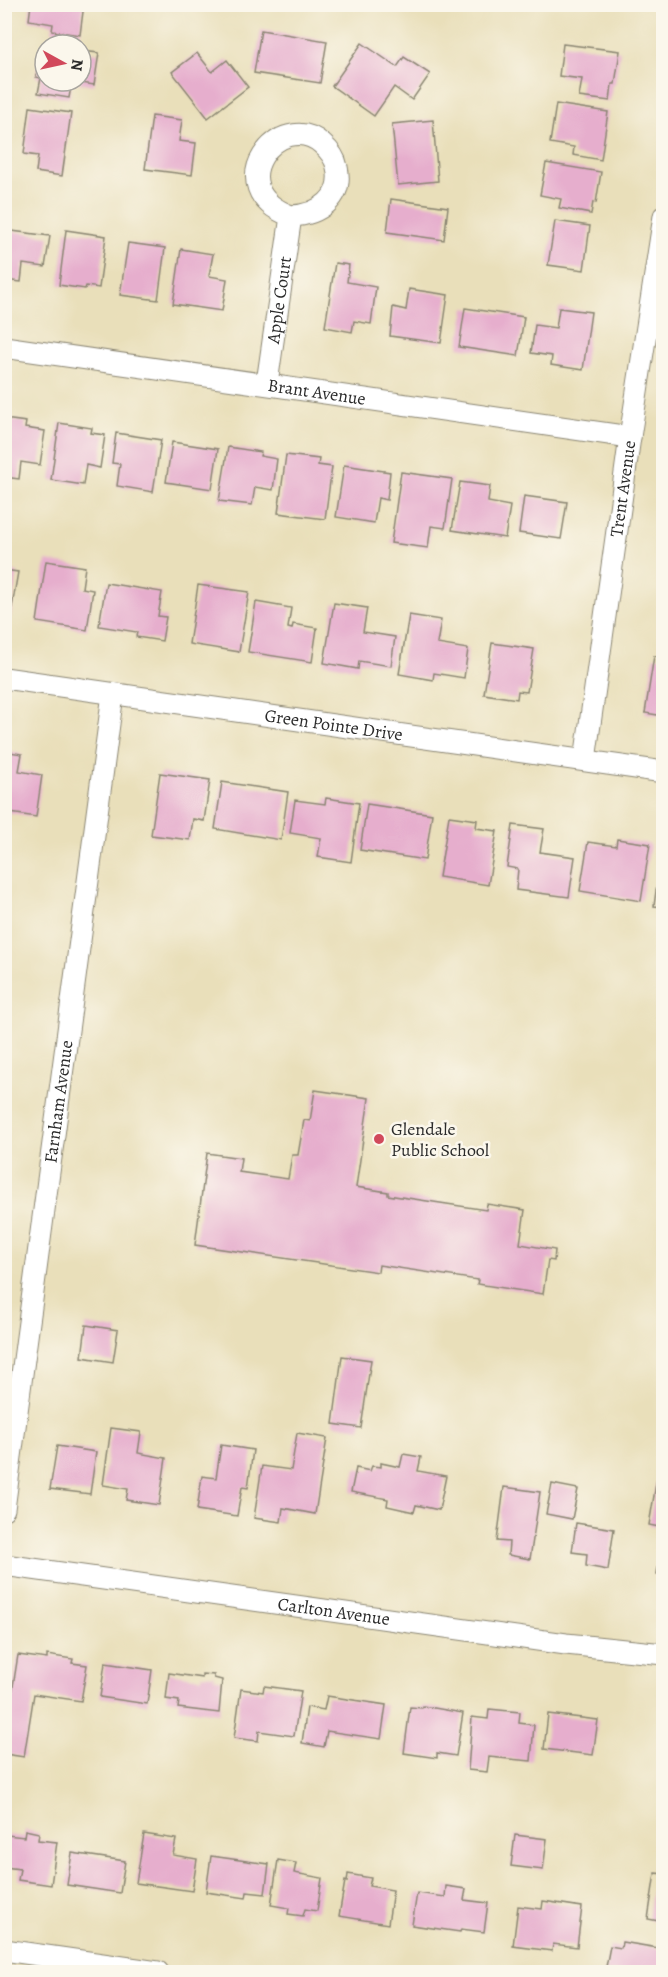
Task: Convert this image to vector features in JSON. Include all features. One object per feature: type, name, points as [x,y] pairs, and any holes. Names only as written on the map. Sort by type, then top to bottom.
[{"type":"street","name":"Apple Court","points":[[267,383],[291,216]]},
{"type":"street","name":"Trent Avenue","points":[[585,760],[663,216]]},
{"type":"street","name":"Brant Avenue","points":[[4,347],[630,437]]},
{"type":"street","name":"Green Pointe Drive","points":[[4,678],[663,772]]},
{"type":"street","name":"Farnham Avenue","points":[[4,1509],[113,694]]},
{"type":"street","name":"Carlton Avenue","points":[[4,1564],[566,1644],[663,1654]]},
{"type":"street","points":[[4,1950],[159,1972]]},
{"type":"building","points":[[31,4],[84,4],[80,33],[52,31],[53,24],[29,20]]},
{"type":"building","points":[[261,30],[327,41],[320,83],[254,73]]},
{"type":"building","points":[[362,43],[397,67],[404,57],[430,74],[412,100],[394,87],[374,116],[332,86]]},
{"type":"building","points":[[563,44],[620,51],[610,101],[579,97],[582,79],[559,76]]},
{"type":"building","points":[[93,52],[99,53],[93,85]]},
{"type":"building","points":[[197,53],[212,72],[227,60],[248,87],[208,118],[172,72]]},
{"type":"building","points":[[38,93],[70,93],[69,98]]},
{"type":"building","points":[[556,104],[608,112],[601,160],[573,155],[574,147],[550,143]]},
{"type":"building","points":[[30,107],[71,113],[62,176],[36,172],[38,156],[24,154]]},
{"type":"building","points":[[152,116],[182,120],[179,141],[196,143],[192,175],[145,169]]},
{"type":"building","points":[[433,120],[438,181],[398,185],[392,124]]},
{"type":"building","points":[[546,163],[601,172],[596,203],[593,202],[591,214],[559,208],[561,199],[540,195]]},
{"type":"building","points":[[391,199],[448,207],[444,240],[387,232]]},
{"type":"building","points":[[555,221],[590,226],[584,270],[548,265]]},
{"type":"building","points":[[4,230],[50,236],[45,267],[23,264],[21,282],[4,280]]},
{"type":"building","points":[[66,230],[106,236],[99,288],[86,286],[85,289],[59,285]]},
{"type":"building","points":[[128,243],[165,248],[158,300],[120,295]]},
{"type":"building","points":[[181,249],[213,254],[209,276],[227,279],[222,311],[173,304]]},
{"type":"building","points":[[335,263],[349,265],[347,282],[376,287],[371,324],[354,321],[352,332],[325,327]]},
{"type":"building","points":[[409,289],[448,295],[441,343],[390,336],[393,307],[406,310]]},
{"type":"building","points":[[465,308],[524,317],[518,356],[459,347]]},
{"type":"building","points":[[559,308],[591,312],[583,370],[551,365],[552,356],[531,353],[535,325],[556,328]]},
{"type":"building","points":[[4,419],[26,422],[25,428],[45,431],[40,465],[21,462],[19,479],[4,477]]},
{"type":"building","points":[[59,423],[92,428],[91,433],[105,435],[100,468],[86,465],[83,485],[51,480]]},
{"type":"building","points":[[116,433],[161,440],[153,492],[117,486],[120,464],[112,463]]},
{"type":"building","points":[[172,442],[218,449],[212,489],[166,482]]},
{"type":"building","points":[[228,447],[261,452],[260,456],[277,459],[273,490],[255,487],[252,505],[219,501]]},
{"type":"building","points":[[286,455],[319,459],[318,465],[332,467],[325,519],[278,513]]},
{"type":"building","points":[[344,465],[390,472],[387,500],[378,498],[374,523],[336,517]]},
{"type":"building","points":[[401,472],[452,479],[445,528],[431,526],[428,548],[391,543]]},
{"type":"building","points":[[460,482],[490,486],[488,502],[510,506],[505,538],[452,530]]},
{"type":"building","points":[[524,496],[567,502],[561,539],[519,533]]},
{"type":"building","points":[[46,561],[85,567],[82,588],[93,590],[87,630],[37,622]]},
{"type":"building","points":[[4,570],[18,572],[10,619],[4,618]]},
{"type":"building","points":[[106,583],[162,592],[158,616],[166,617],[162,641],[136,637],[137,632],[99,626]]},
{"type":"building","points":[[198,585],[249,592],[239,652],[189,644]]},
{"type":"building","points":[[256,602],[291,608],[288,628],[292,629],[293,624],[317,628],[312,662],[248,652]]},
{"type":"building","points":[[334,603],[367,608],[363,632],[395,637],[391,666],[359,661],[358,669],[324,663]]},
{"type":"building","points":[[409,615],[441,620],[437,644],[468,649],[464,678],[434,673],[433,680],[399,674]]},
{"type":"building","points":[[492,643],[534,649],[527,692],[518,691],[517,699],[484,694]]},
{"type":"building","points":[[654,656],[664,658],[664,716],[645,713]]},
{"type":"building","points":[[4,751],[22,754],[19,771],[42,775],[36,817],[4,812]]},
{"type":"building","points":[[160,773],[210,780],[204,821],[193,819],[190,840],[151,835]]},
{"type":"building","points":[[222,782],[288,792],[281,840],[215,829]]},
{"type":"building","points":[[326,798],[359,803],[351,862],[318,857],[321,838],[290,833],[295,800],[325,804]]},
{"type":"building","points":[[367,804],[432,814],[425,860],[360,850]]},
{"type":"building","points":[[449,816],[477,820],[476,828],[497,831],[488,885],[439,877]]},
{"type":"building","points":[[513,825],[544,829],[540,852],[575,857],[569,897],[516,890],[518,869],[507,867]]},
{"type":"building","points":[[617,839],[650,844],[641,901],[580,891],[588,842],[616,846]]},
{"type":"building","points":[[661,854],[664,855],[664,907],[654,906]]},
{"type":"building","points":[[315,1090],[369,1098],[356,1187],[388,1192],[388,1195],[486,1210],[487,1204],[525,1210],[520,1244],[555,1250],[554,1261],[548,1260],[543,1294],[477,1284],[478,1280],[379,1265],[378,1272],[195,1245],[207,1153],[241,1158],[239,1172],[288,1179],[292,1155],[298,1155],[304,1120],[310,1121]]},
{"type":"building","points":[[86,1325],[118,1330],[113,1362],[82,1357]]},
{"type":"building","points":[[342,1356],[371,1360],[361,1428],[333,1424]]},
{"type":"building","points":[[111,1428],[141,1432],[138,1453],[166,1458],[159,1505],[126,1500],[128,1489],[103,1485]]},
{"type":"building","points":[[297,1433],[327,1438],[315,1514],[283,1508],[281,1522],[254,1518],[262,1466],[291,1470]]},
{"type":"building","points":[[221,1445],[253,1450],[248,1488],[242,1487],[237,1516],[197,1510],[202,1476],[216,1478]]},
{"type":"building","points":[[57,1446],[96,1452],[90,1494],[50,1489]]},
{"type":"building","points":[[403,1454],[421,1457],[418,1471],[446,1476],[439,1510],[416,1505],[414,1512],[387,1506],[388,1499],[351,1492],[356,1468],[370,1471],[372,1466],[381,1467],[381,1463],[400,1467]]},
{"type":"building","points":[[658,1472],[664,1472],[664,1528],[649,1525]]},
{"type":"building","points":[[552,1484],[578,1489],[572,1519],[546,1514]]},
{"type":"building","points":[[504,1487],[540,1492],[530,1559],[508,1555],[509,1542],[497,1541]]},
{"type":"building","points":[[576,1523],[614,1529],[608,1570],[586,1566],[587,1554],[572,1552]]},
{"type":"building","points":[[662,1540],[664,1540],[664,1576],[657,1574]]},
{"type":"building","points":[[18,1655],[47,1659],[47,1655],[73,1659],[72,1663],[87,1665],[81,1701],[34,1694],[24,1757],[5,1754]]},
{"type":"building","points":[[105,1663],[152,1670],[147,1704],[100,1697]]},
{"type":"building","points":[[169,1673],[202,1678],[202,1674],[214,1675],[214,1678],[222,1680],[219,1713],[178,1708],[179,1701],[166,1699]]},
{"type":"building","points":[[264,1686],[301,1691],[294,1736],[259,1731],[258,1741],[234,1738],[241,1689],[263,1692]]},
{"type":"building","points":[[327,1696],[386,1705],[381,1739],[327,1731],[324,1747],[302,1743],[307,1707],[324,1710]]},
{"type":"building","points":[[423,1706],[463,1713],[456,1756],[437,1753],[437,1758],[404,1753],[410,1707],[422,1708]]},
{"type":"building","points":[[489,1709],[520,1712],[519,1723],[534,1725],[531,1761],[489,1757],[487,1772],[468,1770],[472,1717],[488,1719]]},
{"type":"building","points":[[548,1714],[598,1720],[593,1755],[544,1749]]},
{"type":"building","points":[[25,1830],[39,1833],[38,1840],[57,1842],[51,1885],[18,1880],[20,1869],[4,1867],[7,1835],[24,1837]]},
{"type":"building","points":[[144,1834],[176,1839],[173,1855],[197,1859],[192,1891],[136,1883]]},
{"type":"building","points":[[515,1835],[547,1839],[543,1870],[511,1866]]},
{"type":"building","points":[[72,1853],[125,1861],[120,1893],[67,1885]]},
{"type":"building","points":[[211,1856],[269,1864],[265,1894],[247,1892],[246,1898],[206,1892]]},
{"type":"building","points":[[278,1860],[296,1863],[294,1873],[322,1878],[317,1911],[305,1909],[303,1916],[288,1914],[289,1908],[271,1905]]},
{"type":"building","points":[[655,1873],[664,1874],[664,1922],[648,1919]]},
{"type":"building","points":[[348,1874],[371,1878],[369,1886],[393,1890],[388,1924],[339,1916]]},
{"type":"building","points":[[446,1886],[466,1889],[464,1900],[488,1903],[484,1932],[461,1929],[460,1932],[412,1925],[417,1893],[445,1897]]},
{"type":"building","points":[[543,1901],[582,1907],[577,1947],[553,1944],[552,1951],[513,1946],[518,1906],[542,1909]]},
{"type":"building","points":[[622,1942],[664,1949],[664,1972],[605,1972],[610,1946],[621,1948]]},
{"type":"place","name":"Glendale Public School","points":[[379,1139]]}]
